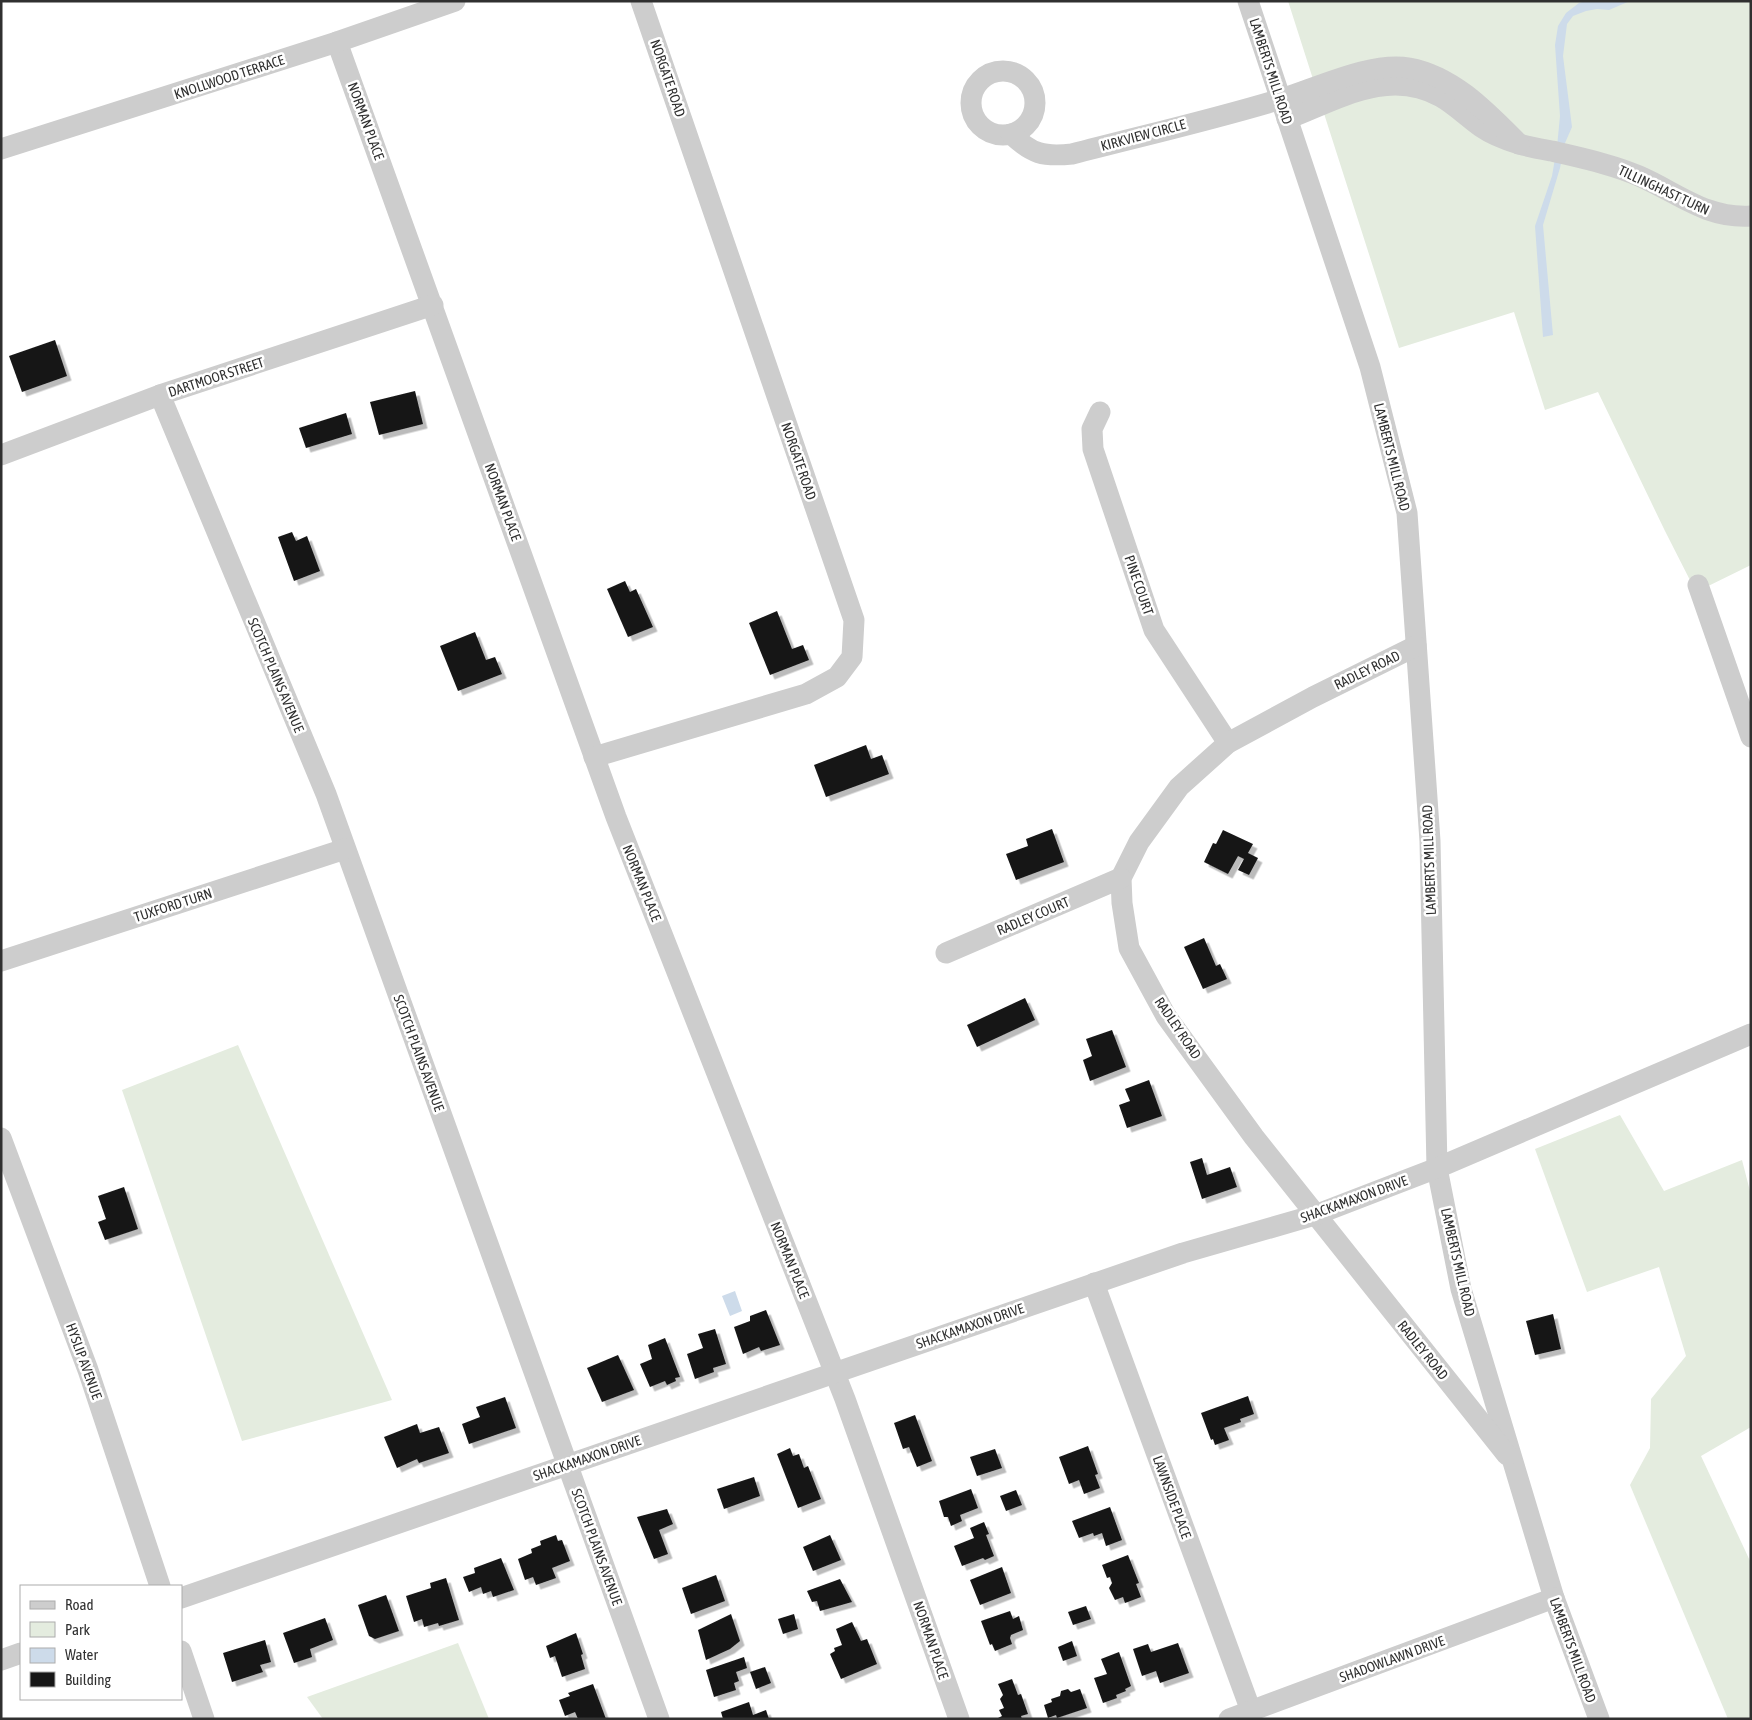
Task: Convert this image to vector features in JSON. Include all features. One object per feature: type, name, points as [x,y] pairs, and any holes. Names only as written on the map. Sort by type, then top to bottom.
[{"type":"street","name":"KNOLLWOOD TERRACE","points":[[1,149],[338,42],[455,1]]},
{"type":"street","name":"NORGATE ROAD","points":[[594,757],[806,694],[837,678],[852,657],[854,620],[641,1]]},
{"type":"street","name":"LAMBERTS MILL ROAD","points":[[1248,1],[1370,367],[1407,513],[1430,840],[1437,1168],[1462,1289],[1554,1598],[1599,1719]]},
{"type":"street","name":"NORMAN PLACE","points":[[338,42],[616,817],[835,1373],[959,1719]]},
{"type":"street","points":[[1281,99],[1369,70],[1408,68],[1444,80],[1456,88],[1476,102],[1519,144]]},
{"type":"street","name":"TILLINGHAST TURN","points":[[1287,119],[1364,89],[1382,85],[1410,85],[1427,90],[1442,98],[1483,128],[1519,144],[1617,167],[1717,214],[1735,217],[1751,216]]},
{"type":"street","name":"KIRKVIEW CIRCLE","points":[[1011,134],[1028,149],[1050,156],[1072,154],[1281,99]]},
{"type":"street","name":"DARTMOOR STREET","points":[[1,455],[160,395],[433,305]]},
{"type":"street","name":"SCOTCH PLAINS AVENUE","points":[[160,395],[326,794],[659,1719]]},
{"type":"street","name":"PINE COURT","points":[[1100,412],[1092,429],[1093,449],[1154,630],[1228,743]]},
{"type":"street","points":[[1698,585],[1751,737]]},
{"type":"street","name":"RADLEY ROAD","points":[[1416,646],[1313,697],[1228,743],[1179,787],[1139,842],[1121,878],[1122,903],[1129,948],[1166,1016],[1254,1137],[1514,1464]]},
{"type":"street","name":"TUXFORD TURN","points":[[1,961],[345,849]]},
{"type":"street","name":"RADLEY COURT","points":[[946,953],[1121,878]]},
{"type":"street","name":"SHACKAMAXON DRIVE","points":[[182,1598],[1094,1283],[1183,1253],[1315,1215],[1437,1168],[1751,1034]]},
{"type":"street","name":"HYSLIP AVENUE","points":[[1,1138],[88,1370],[160,1585]]},
{"type":"street","name":"LAWNSIDE PLACE","points":[[1094,1283],[1251,1711]]},
{"type":"street","name":"SHADOWLAWN DRIVE","points":[[1229,1719],[1554,1598]]},
{"type":"street","points":[[1,1660],[20,1653]]},
{"type":"street","points":[[182,1654],[204,1719]]},
{"type":"green space","points":[[1288,1],[1751,1],[1751,565],[1696,592],[1598,392],[1545,410],[1514,312],[1399,348]]},
{"type":"green space","points":[[238,1045],[392,1400],[242,1441],[122,1090]]},
{"type":"green space","points":[[1620,1115],[1664,1191],[1742,1160],[1751,1195],[1751,1427],[1701,1456],[1751,1563],[1751,1719],[1728,1719],[1630,1485],[1650,1448],[1651,1399],[1686,1356],[1659,1267],[1587,1292],[1535,1149]]},
{"type":"green space","points":[[458,1643],[489,1719],[323,1719],[307,1697]]},
{"type":"water","points":[[1585,1],[1630,1],[1609,10],[1597,9],[1586,11],[1573,16],[1567,24],[1563,56],[1572,127],[1565,143],[1560,168],[1543,225],[1553,335],[1543,337],[1535,226],[1552,176],[1557,147],[1560,116],[1555,45],[1558,26],[1566,13],[1579,3]]},
{"type":"water","points":[[735,1291],[742,1311],[730,1316],[722,1296]]},
{"type":"building","points":[[55,340],[67,376],[22,392],[9,356]]},
{"type":"building","points":[[415,391],[423,424],[379,435],[370,402]]},
{"type":"building","points":[[346,413],[352,434],[306,448],[299,428]]},
{"type":"building","points":[[292,532],[296,541],[307,536],[320,571],[294,581],[278,537]]},
{"type":"building","points":[[625,581],[630,592],[636,589],[653,627],[628,637],[607,589]]},
{"type":"building","points":[[777,611],[792,649],[803,645],[809,660],[770,675],[749,623]]},
{"type":"building","points":[[475,632],[486,660],[495,657],[502,674],[458,691],[440,646]]},
{"type":"building","points":[[866,745],[871,759],[882,755],[889,774],[826,797],[814,765]]},
{"type":"building","points":[[1052,829],[1064,862],[1016,880],[1006,854],[1028,846],[1026,839]]},
{"type":"building","points":[[1223,830],[1253,844],[1248,853],[1258,858],[1249,875],[1238,870],[1244,859],[1238,856],[1228,874],[1204,862],[1213,843],[1216,844]]},
{"type":"building","points":[[1204,938],[1216,966],[1220,964],[1227,979],[1203,989],[1184,947]]},
{"type":"building","points":[[1025,998],[1035,1020],[977,1047],[967,1025]]},
{"type":"building","points":[[1112,1030],[1126,1067],[1090,1081],[1083,1060],[1092,1056],[1086,1039]]},
{"type":"building","points":[[1149,1080],[1162,1116],[1127,1128],[1119,1105],[1130,1101],[1125,1089]]},
{"type":"building","points":[[1202,1158],[1207,1175],[1230,1167],[1237,1187],[1202,1199],[1190,1162]]},
{"type":"building","points":[[124,1187],[138,1229],[105,1240],[98,1222],[106,1219],[98,1196]]},
{"type":"building","points":[[766,1310],[780,1345],[761,1351],[759,1347],[743,1354],[734,1327],[750,1321],[750,1316]]},
{"type":"building","points":[[1553,1314],[1561,1349],[1535,1355],[1526,1321]]},
{"type":"building","points":[[715,1329],[726,1364],[713,1368],[714,1372],[695,1379],[687,1354],[703,1348],[698,1334]]},
{"type":"building","points":[[665,1338],[680,1377],[675,1378],[676,1381],[667,1385],[665,1381],[650,1387],[640,1364],[652,1359],[648,1345]]},
{"type":"building","points":[[618,1355],[634,1390],[602,1402],[587,1368]]},
{"type":"building","points":[[1248,1396],[1254,1414],[1240,1419],[1241,1422],[1224,1428],[1229,1440],[1215,1445],[1213,1439],[1211,1440],[1201,1413]]},
{"type":"building","points":[[505,1397],[516,1428],[469,1444],[462,1424],[480,1417],[476,1407]]},
{"type":"building","points":[[915,1415],[932,1461],[917,1467],[909,1447],[903,1449],[894,1423]]},
{"type":"building","points":[[417,1424],[420,1433],[439,1427],[449,1453],[419,1463],[417,1459],[397,1468],[384,1437]]},
{"type":"building","points":[[1088,1446],[1098,1474],[1095,1475],[1100,1488],[1084,1494],[1079,1480],[1069,1484],[1059,1457]]},
{"type":"building","points":[[790,1448],[793,1456],[799,1454],[804,1468],[808,1466],[821,1499],[798,1508],[777,1454]]},
{"type":"building","points":[[995,1449],[1002,1468],[977,1476],[970,1457]]},
{"type":"building","points":[[754,1477],[760,1496],[724,1509],[717,1489]]},
{"type":"building","points":[[971,1489],[978,1508],[960,1515],[962,1521],[951,1526],[948,1517],[944,1517],[939,1501]]},
{"type":"building","points":[[1016,1490],[1022,1505],[1006,1511],[1000,1496]]},
{"type":"building","points":[[1110,1507],[1122,1540],[1106,1546],[1102,1533],[1094,1536],[1093,1533],[1079,1538],[1072,1521]]},
{"type":"building","points":[[667,1509],[673,1524],[659,1530],[668,1554],[654,1559],[637,1517]]},
{"type":"building","points":[[984,1522],[989,1534],[986,1535],[994,1556],[962,1566],[954,1546],[974,1538],[970,1528]]},
{"type":"building","points":[[556,1535],[558,1541],[562,1540],[570,1561],[552,1568],[556,1578],[536,1585],[533,1577],[525,1580],[518,1559],[532,1553],[531,1549],[541,1545],[540,1541]]},
{"type":"building","points":[[830,1535],[841,1560],[813,1571],[803,1547]]},
{"type":"building","points":[[1128,1555],[1139,1583],[1136,1584],[1141,1597],[1125,1603],[1123,1597],[1115,1600],[1109,1588],[1112,1583],[1110,1577],[1107,1578],[1102,1565]]},
{"type":"building","points":[[501,1558],[514,1590],[493,1597],[491,1591],[483,1594],[481,1587],[469,1592],[463,1577],[475,1573],[474,1568]]},
{"type":"building","points":[[1002,1567],[1011,1593],[980,1605],[970,1580]]},
{"type":"building","points":[[716,1575],[725,1601],[691,1614],[682,1588]]},
{"type":"building","points":[[446,1578],[459,1620],[439,1626],[438,1623],[424,1627],[422,1619],[414,1622],[406,1596],[431,1588],[430,1583]]},
{"type":"building","points":[[840,1579],[852,1602],[820,1611],[817,1601],[812,1602],[807,1591]]},
{"type":"building","points":[[386,1595],[399,1631],[375,1639],[369,1636],[358,1605]]},
{"type":"building","points":[[1086,1606],[1091,1619],[1073,1625],[1068,1612]]},
{"type":"building","points":[[1010,1611],[1013,1619],[1019,1616],[1023,1630],[1011,1635],[1012,1644],[995,1651],[992,1644],[990,1645],[981,1621]]},
{"type":"building","points":[[731,1614],[740,1641],[730,1649],[706,1660],[698,1630]]},
{"type":"building","points":[[794,1614],[798,1629],[783,1634],[778,1619]]},
{"type":"building","points":[[325,1618],[333,1640],[310,1649],[312,1657],[294,1663],[283,1633]]},
{"type":"building","points":[[852,1622],[861,1641],[867,1639],[877,1664],[841,1679],[830,1654],[835,1651],[834,1648],[842,1645],[836,1629]]},
{"type":"building","points":[[576,1633],[583,1654],[581,1655],[585,1669],[562,1677],[555,1656],[550,1658],[546,1646]]},
{"type":"building","points":[[265,1640],[271,1662],[260,1665],[263,1672],[232,1682],[223,1653]]},
{"type":"building","points":[[1072,1641],[1077,1656],[1063,1661],[1058,1647]]},
{"type":"building","points":[[1178,1643],[1189,1673],[1160,1683],[1156,1671],[1142,1676],[1133,1649],[1148,1644],[1151,1652]]},
{"type":"building","points":[[1119,1652],[1131,1686],[1125,1689],[1126,1691],[1116,1695],[1117,1698],[1103,1703],[1094,1678],[1107,1674],[1101,1659]]},
{"type":"building","points":[[744,1657],[747,1668],[736,1672],[739,1681],[734,1683],[736,1690],[714,1697],[706,1670]]},
{"type":"building","points":[[765,1667],[771,1683],[756,1689],[750,1672]]},
{"type":"building","points":[[1012,1679],[1018,1695],[1021,1694],[1028,1714],[1021,1716],[1022,1719],[996,1719],[1002,1716],[999,1710],[1004,1708],[1000,1699],[1003,1695],[998,1684]]},
{"type":"building","points":[[593,1684],[606,1719],[578,1719],[575,1712],[565,1716],[559,1700],[570,1696],[568,1693]]},
{"type":"building","points":[[1068,1689],[1071,1692],[1080,1689],[1087,1708],[1057,1718],[1056,1715],[1048,1718],[1044,1705],[1052,1702],[1051,1699],[1060,1696],[1061,1691]]},
{"type":"building","points":[[749,1702],[753,1715],[766,1710],[769,1719],[723,1719],[721,1712]]}]
